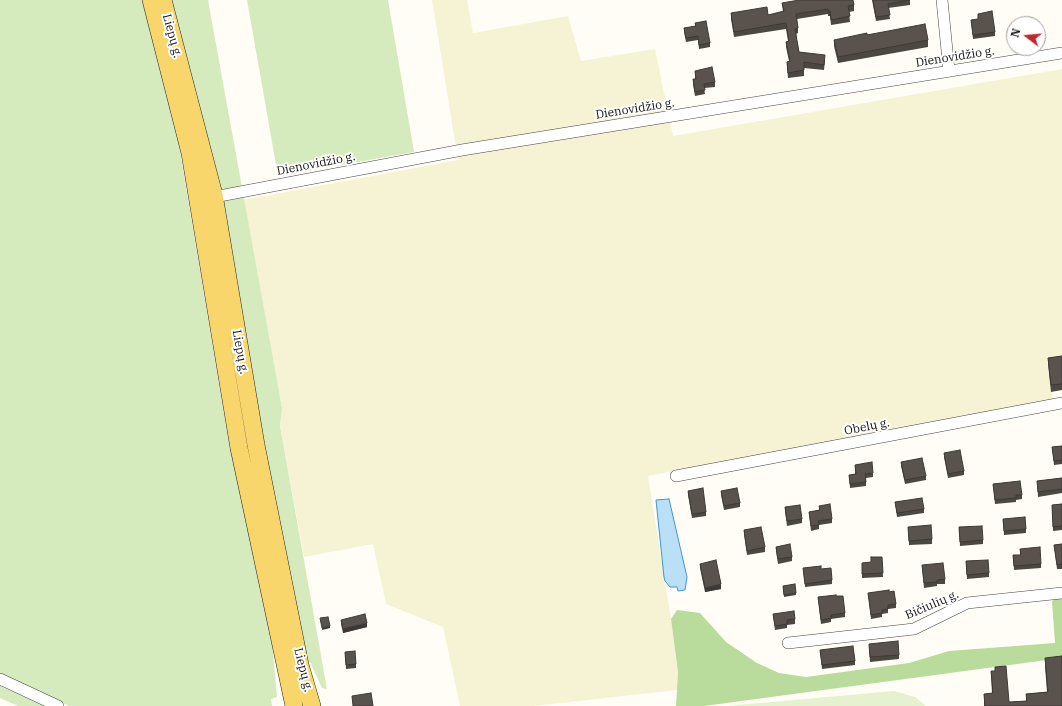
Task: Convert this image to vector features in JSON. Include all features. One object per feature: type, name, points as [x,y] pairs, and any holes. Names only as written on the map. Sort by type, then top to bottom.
[{"type":"main road","name":"Liepų g.","points":[[151,0],[190,152],[239,448],[294,706]]},
{"type":"main road","name":"Liepų g.","points":[[163,0],[214,197],[260,468],[300,665],[312,706]]},
{"type":"street","points":[[942,0],[949,71]]},
{"type":"street","name":"Dienovidžio g.","points":[[214,197],[462,150],[1062,53]]},
{"type":"street","name":"Obelų g.","points":[[676,476],[1062,403]]},
{"type":"street","name":"Bičiulių g.","points":[[788,643],[914,629],[967,603],[1062,593]]},
{"type":"street","points":[[0,679],[58,706]]},
{"type":"shaded area","points":[[432,0],[467,0],[473,33],[568,16],[581,61],[655,49],[673,136],[1062,69],[1062,358],[1047,361],[1053,399],[648,476],[671,619],[678,672],[677,690],[534,706],[460,706],[443,627],[386,604],[373,544],[304,557],[280,426],[282,408],[243,200],[458,160]]},
{"type":"green space","points":[[0,0],[142,0],[180,151],[226,426],[272,642],[277,697],[271,699],[272,706],[69,706],[0,674]]},
{"type":"green space","points":[[167,0],[208,0],[282,408],[280,426],[327,689],[322,688],[310,662],[306,662]]},
{"type":"green space","points":[[247,0],[388,0],[414,152],[278,176]]},
{"type":"green space","points":[[1056,598],[1062,598],[1062,658],[704,706],[676,706],[678,672],[671,619],[677,610],[700,613],[726,642],[757,663],[779,673],[806,677],[909,663],[949,651],[1055,643],[1052,601]]},
{"type":"green space","points":[[0,685],[45,706],[18,706],[0,698]]},
{"type":"green space","points":[[894,691],[915,697],[926,706],[727,706]]},
{"type":"water","points":[[669,499],[687,577],[685,590],[678,591],[677,587],[670,587],[665,581],[664,577],[656,500]]},
{"type":"building","points":[[799,0],[853,0],[854,5],[848,6],[850,16],[831,20],[830,11],[828,11],[828,9],[796,14],[798,28],[795,29],[799,52],[825,55],[824,65],[804,62],[804,70],[788,73],[787,62],[790,61],[786,42],[789,41],[786,23],[734,32],[731,13],[767,7],[768,15],[784,11],[782,3]]},
{"type":"building","points":[[873,0],[910,0],[888,4],[890,15],[876,17]]},
{"type":"building","points":[[992,11],[995,32],[973,35],[971,20],[978,19],[978,14]]},
{"type":"building","points":[[706,21],[710,43],[699,45],[698,36],[686,38],[684,28],[696,26],[695,23]]},
{"type":"building","points":[[925,24],[928,40],[838,57],[834,40]]},
{"type":"building","points":[[712,67],[715,82],[704,84],[705,90],[695,92],[693,79],[696,79],[695,71]]},
{"type":"building","points":[[1062,356],[1062,384],[1051,385],[1048,358]]},
{"type":"building","points":[[1062,446],[1062,460],[1054,461],[1052,447]]},
{"type":"building","points":[[960,450],[964,471],[948,474],[944,453]]},
{"type":"building","points":[[922,458],[926,476],[905,480],[901,462]]},
{"type":"building","points":[[872,462],[873,473],[865,474],[866,482],[850,484],[849,475],[856,474],[855,465]]},
{"type":"building","points":[[1062,478],[1062,489],[1038,492],[1037,481]]},
{"type":"building","points":[[1020,481],[1022,495],[1016,495],[1016,498],[995,500],[993,484]]},
{"type":"building","points":[[703,488],[706,512],[692,514],[688,491]]},
{"type":"building","points":[[737,488],[740,503],[724,506],[721,491]]},
{"type":"building","points":[[922,498],[924,509],[897,513],[895,502]]},
{"type":"building","points":[[830,504],[832,519],[818,521],[819,525],[811,526],[809,512],[820,510],[819,506]]},
{"type":"building","points":[[1062,504],[1062,526],[1053,527],[1052,505]]},
{"type":"building","points":[[800,505],[802,519],[787,521],[785,507]]},
{"type":"building","points":[[1025,517],[1026,529],[1004,531],[1003,519]]},
{"type":"building","points":[[931,525],[932,539],[909,541],[908,527]]},
{"type":"building","points":[[982,526],[983,540],[960,542],[959,527]]},
{"type":"building","points":[[761,527],[765,547],[747,551],[744,530]]},
{"type":"building","points":[[790,544],[792,557],[778,559],[776,547]]},
{"type":"building","points":[[1062,544],[1062,564],[1057,565],[1054,545]]},
{"type":"building","points":[[1040,547],[1041,564],[1014,566],[1013,555],[1021,555],[1020,549]]},
{"type":"building","points":[[871,557],[882,557],[883,573],[862,574],[862,563],[871,562]]},
{"type":"building","points":[[716,560],[721,584],[705,588],[700,564]]},
{"type":"building","points":[[988,560],[989,573],[967,575],[966,561]]},
{"type":"building","points":[[943,563],[945,579],[937,580],[937,582],[924,583],[922,565]]},
{"type":"building","points":[[821,566],[821,569],[831,568],[832,580],[805,584],[803,568]]},
{"type":"building","points":[[795,584],[796,593],[784,595],[783,586]]},
{"type":"building","points":[[889,590],[889,592],[894,591],[896,604],[888,605],[888,609],[882,610],[882,613],[871,615],[868,593]]},
{"type":"building","points":[[836,595],[843,596],[845,613],[831,615],[831,618],[821,620],[818,597]]},
{"type":"building","points":[[794,611],[795,619],[787,620],[787,624],[775,626],[773,614]]},
{"type":"building","points":[[365,614],[367,623],[343,629],[341,620]]},
{"type":"building","points":[[328,617],[330,626],[322,628],[320,618]]},
{"type":"building","points":[[898,641],[899,655],[870,657],[869,644]]},
{"type":"building","points":[[853,646],[855,661],[822,665],[820,650]]},
{"type":"building","points":[[355,651],[356,664],[346,665],[345,652]]},
{"type":"building","points":[[1062,656],[1062,706],[985,706],[984,694],[993,693],[991,671],[995,671],[995,667],[1006,666],[1009,702],[1027,701],[1026,694],[1048,692],[1045,658]]},
{"type":"building","points":[[371,693],[373,706],[353,706],[352,696]]}]
